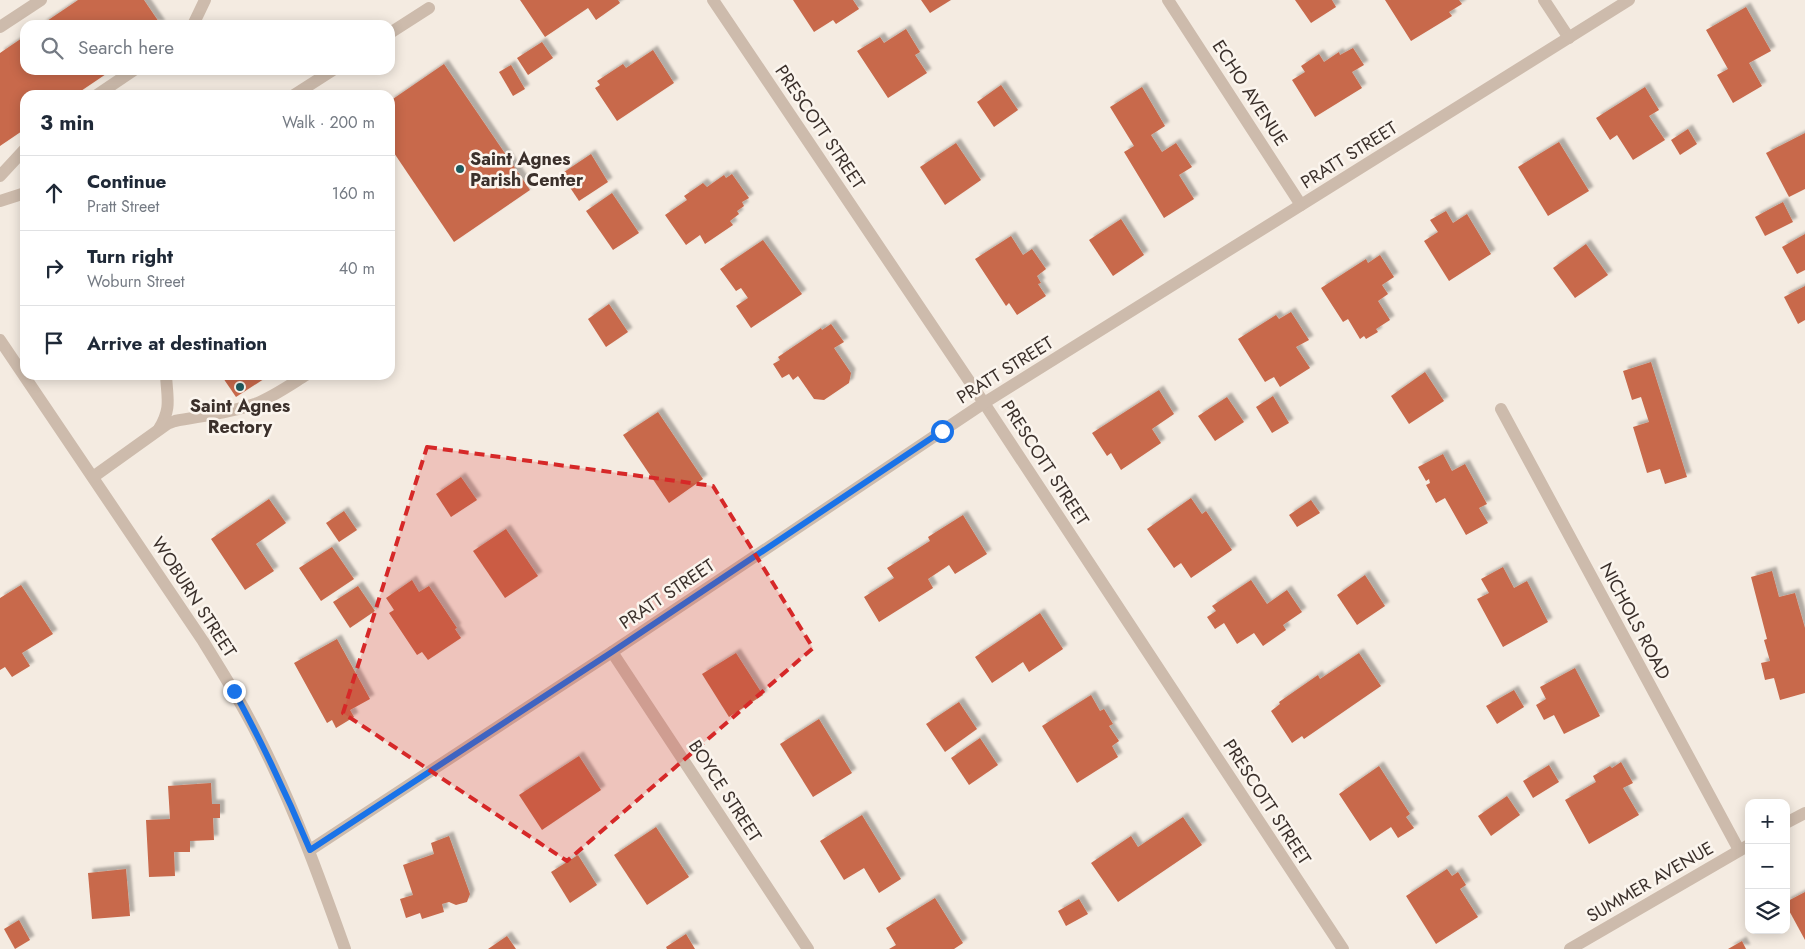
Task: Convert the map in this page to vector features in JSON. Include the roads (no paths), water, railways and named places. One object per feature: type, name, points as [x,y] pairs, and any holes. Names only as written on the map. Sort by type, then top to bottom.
[{"type":"street","points":[[0,27],[41,0]]},
{"type":"street","points":[[195,20],[205,0]]},
{"type":"street","name":"PRESCOTT STREET","points":[[714,0],[984,403],[1343,949]]},
{"type":"street","name":"ECHO AVENUE","points":[[1168,0],[1302,205]]},
{"type":"street","points":[[1544,0],[1569,38]]},
{"type":"street","name":"PRATT STREET","points":[[310,850],[612,652],[984,403],[1629,0]]},
{"type":"street","points":[[395,30],[429,8]]},
{"type":"street","points":[[104,90],[127,75]]},
{"type":"street","points":[[302,90],[325,75]]},
{"type":"street","points":[[0,176],[20,154]]},
{"type":"street","points":[[0,201],[20,195]]},
{"type":"street","name":"WOBURN STREET","points":[[0,340],[20,369]]},
{"type":"street","name":"WOBURN STREET","points":[[27,380],[203,641],[234,691],[262,742],[286,794],[310,850],[345,949]]},
{"type":"street","points":[[159,429],[168,413],[169,401],[167,380]]},
{"type":"street","points":[[93,477],[159,429],[175,421],[255,404],[270,398],[298,380]]},
{"type":"street","name":"NICHOLS ROAD","points":[[1501,409],[1744,847]]},
{"type":"street","name":"BOYCE STREET","points":[[612,652],[808,949]]},
{"type":"street","points":[[1790,821],[1805,813]]},
{"type":"street","name":"SUMMER AVENUE","points":[[1570,949],[1744,847]]},
{"type":"place","name":"Saint Agnes Parish Center","points":[[460,169]]},
{"type":"place","name":"Saint Agnes Rectory","points":[[240,387]]}]
